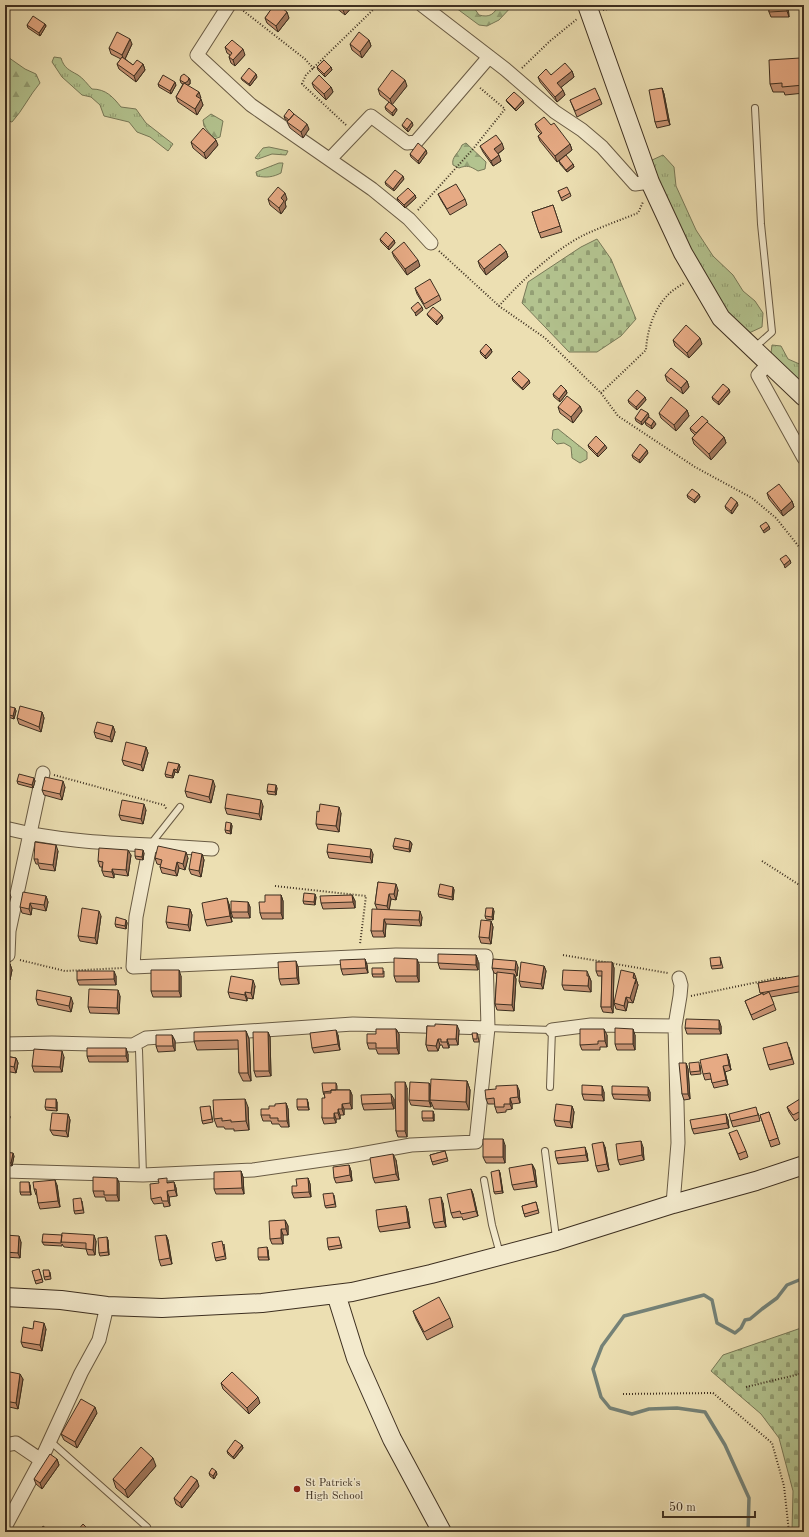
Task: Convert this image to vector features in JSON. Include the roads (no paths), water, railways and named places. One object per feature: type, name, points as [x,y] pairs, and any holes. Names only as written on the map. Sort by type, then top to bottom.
[{"type":"street","points":[[230,5],[197,54],[251,105],[372,189],[409,220],[431,243]]},
{"type":"street","points":[[422,5],[489,56],[555,112],[582,130],[602,147],[635,184],[645,183]]},
{"type":"street","points":[[588,8],[645,183],[721,318],[804,397]]},
{"type":"street","points":[[330,160],[371,116],[407,143],[416,142],[489,56]]},
{"type":"street","points":[[768,364],[758,375],[804,458]]},
{"type":"street","points":[[6,954],[9,931],[43,772]]},
{"type":"street","points":[[5,828],[30,834],[93,843],[212,849]]},
{"type":"street","points":[[5,1171],[143,1175],[253,1170],[350,1156],[411,1145],[476,1142],[488,1028],[486,956],[396,955],[358,958],[133,967],[136,917],[150,845]]},
{"type":"street","points":[[673,1204],[678,1143],[676,1026],[681,985],[679,978]]},
{"type":"street","points":[[5,1044],[135,1043],[146,1038],[353,1024],[488,1028]]},
{"type":"street","points":[[552,1030],[591,1024],[676,1026]]},
{"type":"street","points":[[5,1297],[61,1300],[107,1306],[162,1308],[254,1304],[336,1294],[431,1274],[556,1241],[673,1204],[804,1166]]},
{"type":"street","points":[[336,1294],[356,1358],[392,1439],[442,1532]]},
{"type":"street","points":[[5,1527],[41,1460],[99,1340],[107,1306]]},
{"type":"street","points":[[5,1445],[16,1443],[41,1460]]},
{"type":"lane","points":[[753,349],[772,332],[761,224],[755,108]]},
{"type":"lane","points":[[150,845],[180,807]]},
{"type":"lane","points":[[488,1028],[552,1030],[550,1088]]},
{"type":"lane","points":[[135,1043],[139,1050],[143,1175]]},
{"type":"lane","points":[[545,1150],[556,1241]]},
{"type":"lane","points":[[484,1180],[492,1225],[500,1255]]},
{"type":"lane","points":[[50,1441],[147,1527]]},
{"type":"waterway","points":[[748,1532],[749,1498],[725,1445],[705,1412],[677,1408],[649,1409],[632,1414],[610,1408],[601,1397],[593,1369],[602,1346],[624,1316],[704,1295],[712,1300],[717,1323],[735,1333],[741,1328],[745,1320],[750,1319],[777,1298],[787,1285],[804,1278]]},
{"type":"place","name":"St Patrick's High School","points":[[297,1489]]}]
